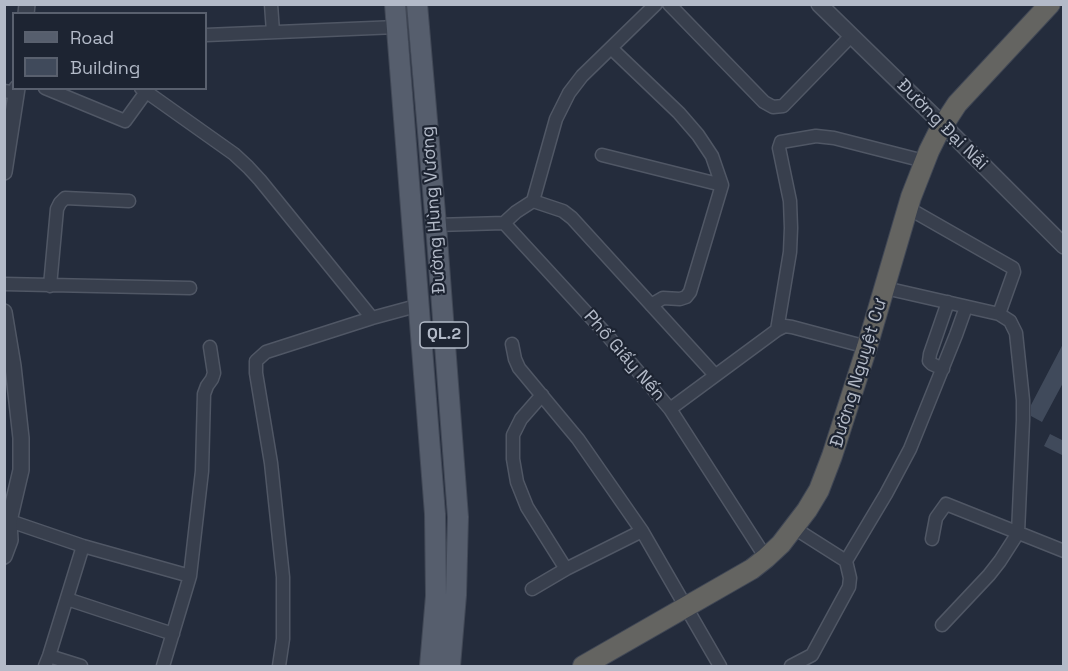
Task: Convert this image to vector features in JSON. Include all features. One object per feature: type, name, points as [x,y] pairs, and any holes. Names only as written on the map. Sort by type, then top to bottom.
[{"type":"highway","name":"Đường Nguyệt Cư","points":[[583,666],[752,569],[766,558],[794,528],[819,490],[832,456],[924,161],[943,125],[964,96],[1050,4]]},
{"type":"main road","name":"Đường Hùng Vương","points":[[395,4],[435,514],[436,596],[430,666]]},
{"type":"main road","name":"Đường Hùng Vương","points":[[417,4],[458,517],[456,595],[450,666]]},
{"type":"main road","points":[[412,207],[435,215]]},
{"type":"street","points":[[271,4],[273,32]]},
{"type":"street","points":[[435,215],[504,223],[533,201],[556,119],[569,93],[582,76],[656,4]]},
{"type":"street","points":[[669,4],[765,102],[773,107],[783,106],[851,36]]},
{"type":"street","name":"Đường Đại Nải","points":[[819,4],[1064,246]]},
{"type":"street","points":[[207,35],[397,27]]},
{"type":"street","points":[[611,48],[679,113],[698,135],[712,156],[722,185],[690,292],[686,297],[663,298],[651,305]]},
{"type":"street","points":[[50,90],[125,121],[144,90],[234,154],[248,167],[372,318]]},
{"type":"street","points":[[4,172],[13,91]]},
{"type":"street","points":[[777,330],[790,252],[791,228],[790,201],[779,148],[781,142],[816,136],[834,138],[924,161]]},
{"type":"street","points":[[602,155],[722,185]]},
{"type":"street","points":[[50,286],[57,209],[60,202],[65,198],[129,201]]},
{"type":"street","points":[[533,201],[572,218],[715,375]]},
{"type":"street","points":[[908,208],[1012,267],[1014,272],[999,314]]},
{"type":"street","name":"Phố Giấy Nến","points":[[504,223],[607,335],[670,409],[766,558]]},
{"type":"street","points":[[4,284],[190,288]]},
{"type":"street","points":[[885,288],[999,314],[1010,321],[1016,333],[1023,400],[1018,533],[989,575],[942,625]]},
{"type":"street","points":[[943,369],[929,361],[948,302]]},
{"type":"street","points":[[279,666],[283,639],[283,577],[271,463],[256,362],[266,352],[420,305]]},
{"type":"street","points":[[791,666],[813,661],[849,587],[850,578],[846,561],[910,449],[957,335],[966,307]]},
{"type":"street","points":[[4,312],[14,366],[21,438],[21,470],[6,523],[10,540],[4,556]]},
{"type":"street","points":[[670,409],[785,326],[867,347]]},
{"type":"street","points":[[512,344],[519,368],[578,440],[642,531],[720,666]]},
{"type":"street","points":[[162,666],[190,576],[202,471],[204,394],[214,373],[210,347]]},
{"type":"street","points":[[542,395],[521,419],[513,435],[513,459],[517,482],[527,507],[566,568]]},
{"type":"street","points":[[932,539],[936,518],[946,504],[1064,550]]},
{"type":"street","points":[[6,523],[190,576]]},
{"type":"street","points":[[794,528],[846,561]]},
{"type":"street","points":[[532,589],[566,568],[642,531]]},
{"type":"street","points":[[81,666],[47,661],[83,546]]},
{"type":"street","points":[[67,599],[173,634]]},
{"type":"building","points":[[1064,342],[1064,381],[1042,422],[1031,416],[1031,405]]},
{"type":"building","points":[[1050,434],[1064,441],[1064,456],[1044,446]]}]
